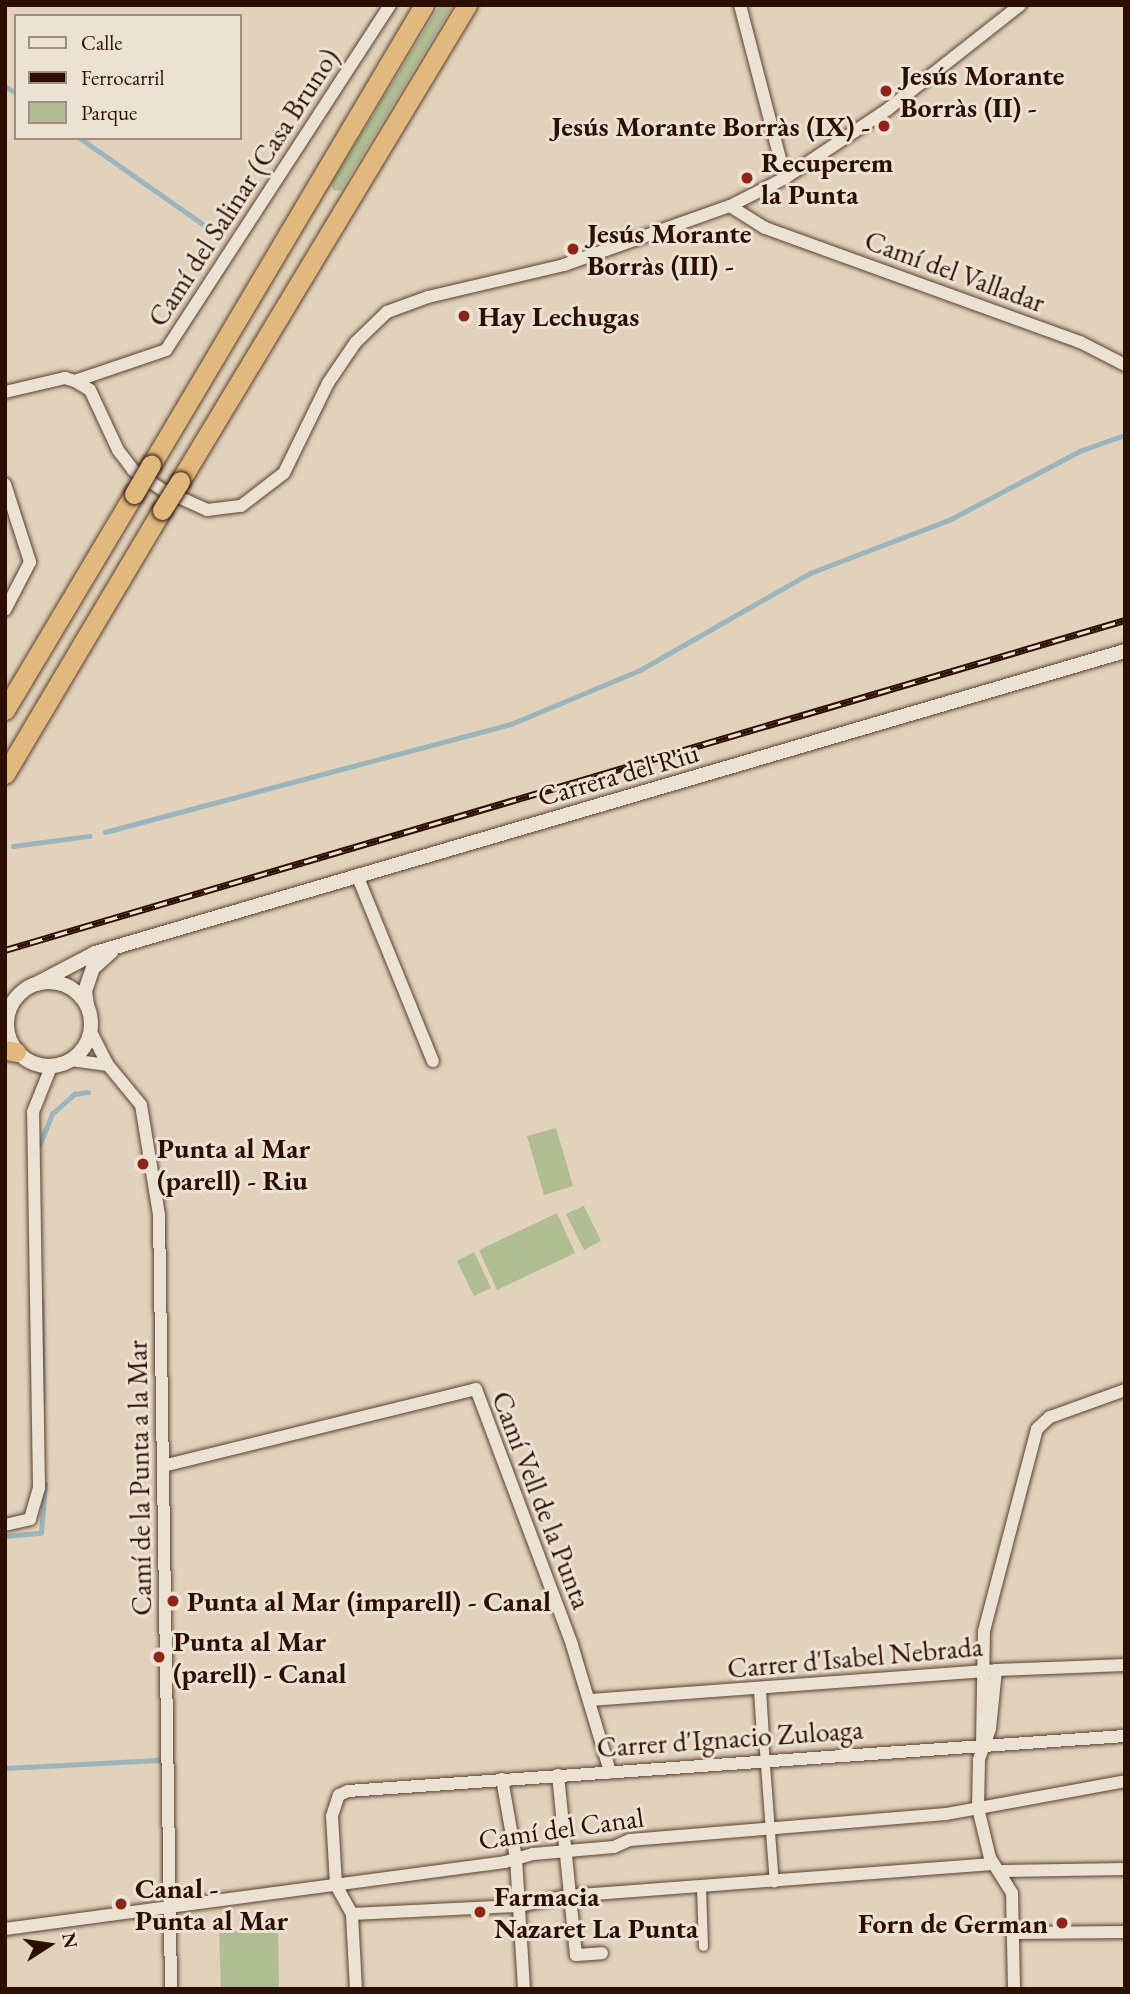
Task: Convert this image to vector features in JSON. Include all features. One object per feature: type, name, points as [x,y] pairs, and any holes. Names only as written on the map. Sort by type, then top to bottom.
[{"type":"highway","points":[[5,710],[424,5]]},
{"type":"highway","points":[[5,774],[467,5]]},
{"type":"street","name":"Camí del Salinar (Casa Bruno)","points":[[5,392],[65,378],[75,381],[166,351],[390,5]]},
{"type":"street","points":[[740,5],[785,178]]},
{"type":"street","points":[[75,381],[90,390],[118,450],[133,470],[163,490],[207,510],[241,506],[284,473],[328,383],[356,342],[387,312],[428,297],[564,265],[730,206],[785,178],[888,108],[1020,5]]},
{"type":"street","name":"Camí del Valladar","points":[[730,206],[765,228],[1080,342],[1125,365]]},
{"type":"street","points":[[5,484],[30,562],[5,610]]},
{"type":"street","name":"Carrera del Riu","points":[[36,984],[83,958],[125,944],[1125,651]]},
{"type":"street","points":[[357,875],[433,1061]]},
{"type":"street","name":"Carrera del Riu","points":[[87,1006],[85,991],[93,968],[125,944]]},
{"type":"street","points":[[36,984],[69,987],[87,1006],[90,1030],[84,1048],[71,1060],[51,1067],[32,1063],[8,1041],[11,997],[36,984]]},
{"type":"street","name":"Camí de la Punta a la Mar","points":[[90,1030],[108,1065],[131,1089],[146,1120],[159,1215],[171,1989]]},
{"type":"street","points":[[71,1060],[108,1065]]},
{"type":"street","points":[[5,1525],[30,1519],[39,1488],[33,1112],[51,1067]]},
{"type":"street","name":"Camí Vell de la Punta","points":[[163,1466],[476,1389],[590,1700],[610,1772]]},
{"type":"street","points":[[1014,1989],[1012,1893],[998,1868],[978,1808],[984,1631],[1037,1429],[1050,1416],[1125,1390]]},
{"type":"street","name":"Carrer d'Isabel Nebrada","points":[[590,1700],[760,1690],[996,1670],[1125,1665]]},
{"type":"street","points":[[982,1744],[990,1730],[996,1670]]},
{"type":"street","points":[[760,1690],[774,1883]]},
{"type":"street","name":"Carrer d'Ignacio Zuloaga","points":[[336,1885],[331,1816],[339,1794],[360,1789],[1125,1736]]},
{"type":"street","points":[[558,1775],[567,1896],[576,1955],[602,1953]]},
{"type":"street","points":[[502,1779],[516,1858],[524,1989]]},
{"type":"street","name":"Camí del Canal","points":[[5,1930],[170,1909],[563,1851],[614,1847],[630,1840],[978,1808],[1125,1781]]},
{"type":"street","points":[[352,1914],[518,1906],[567,1896],[998,1868],[1125,1869]]},
{"type":"street","points":[[336,1885],[352,1914],[356,1989]]},
{"type":"street","points":[[701,1888],[703,1946]]},
{"type":"street","points":[[1013,1933],[1125,1932]]},
{"type":"green space","points":[[440,5],[453,5],[341,190],[334,191],[331,184]]},
{"type":"green space","points":[[556,1128],[573,1186],[544,1195],[527,1136]]},
{"type":"green space","points":[[584,1206],[601,1241],[584,1250],[566,1214]]},
{"type":"green space","points":[[557,1213],[575,1253],[497,1290],[479,1250]]},
{"type":"green space","points":[[474,1252],[491,1288],[474,1296],[457,1261]]},
{"type":"green space","points":[[278,1929],[279,1989],[221,1989],[219,1932]]},
{"type":"waterway","points":[[5,86],[14,92]]},
{"type":"waterway","points":[[83,140],[203,224]]},
{"type":"waterway","points":[[105,832],[511,724],[640,670],[810,573],[949,520],[1082,450],[1125,435]]},
{"type":"waterway","points":[[13,846],[89,836]]},
{"type":"waterway","points":[[39,1146],[52,1114],[74,1094],[88,1092]]},
{"type":"waterway","points":[[42,1302],[43,1402]]},
{"type":"waterway","points":[[5,1536],[41,1533],[45,1484]]},
{"type":"waterway","points":[[5,1768],[159,1760]]},
{"type":"railway","points":[[5,950],[1125,620]]},
{"type":"place","name":"Jesús Morante Borràs (II) -","points":[[886,91]]},
{"type":"place","name":"Jesús Morante Borràs (IX) -","points":[[884,126]]},
{"type":"place","name":"Recuperem la Punta","points":[[747,178]]},
{"type":"place","name":"Jesús Morante Borràs (III) -","points":[[573,249]]},
{"type":"place","name":"Hay Lechugas","points":[[464,316]]},
{"type":"place","name":"Punta al Mar (parell) - Riu","points":[[143,1164]]},
{"type":"place","name":"Punta al Mar (imparell) - Canal","points":[[173,1601]]},
{"type":"place","name":"Punta al Mar (parell) - Canal","points":[[159,1657]]},
{"type":"place","name":"Canal - Punta al Mar","points":[[121,1904]]},
{"type":"place","name":"Farmacia Nazaret La Punta","points":[[480,1912]]},
{"type":"place","name":"Forn de German","points":[[1062,1923]]}]
